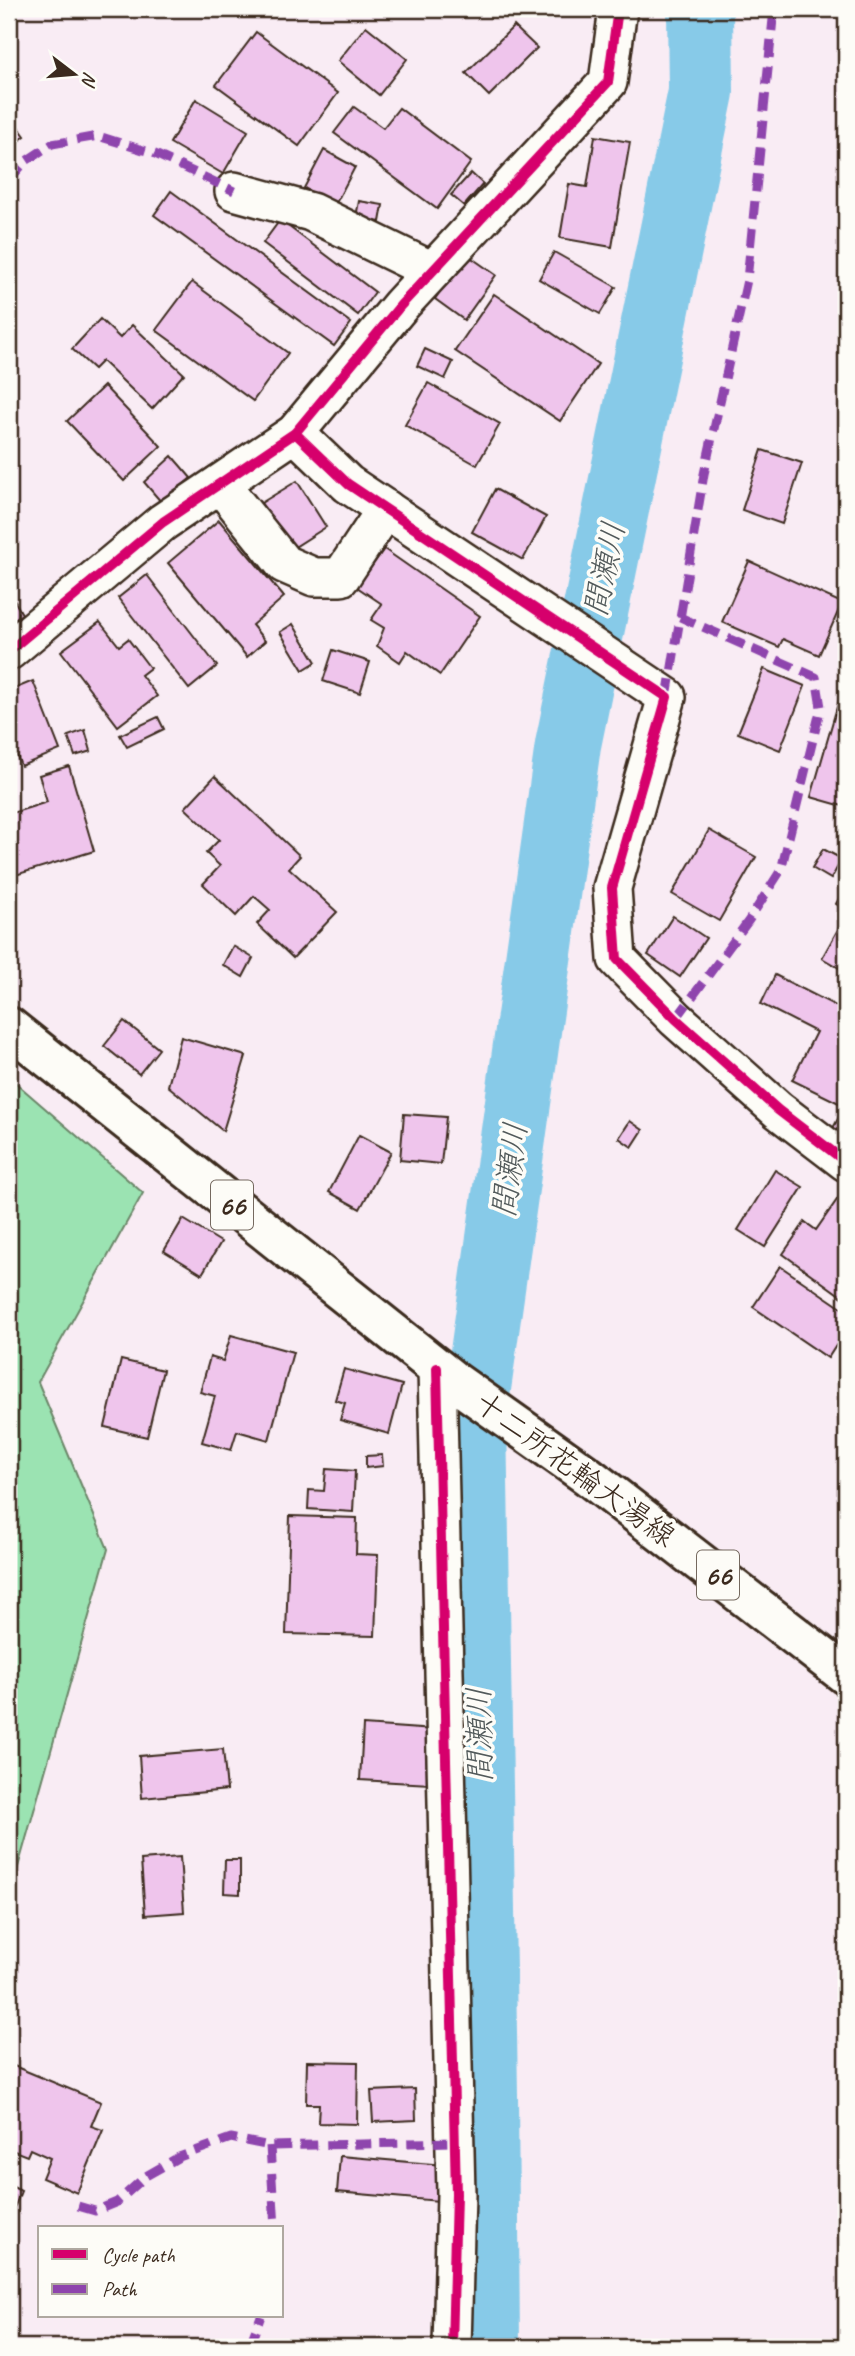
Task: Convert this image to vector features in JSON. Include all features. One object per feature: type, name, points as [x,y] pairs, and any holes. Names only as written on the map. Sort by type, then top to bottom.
[{"type":"main road","name":"十二所花輪大湯線","points":[[9,1027],[446,1375],[588,1476],[846,1675]]},
{"type":"street","points":[[9,651],[163,522],[295,433],[401,304],[608,82],[618,9]]},
{"type":"street","points":[[234,191],[311,212],[432,271]]},
{"type":"street","points":[[295,433],[348,484],[667,697],[612,888],[617,959],[676,1018],[778,1110],[846,1162]]},
{"type":"street","points":[[220,484],[284,564],[314,577],[341,577],[386,509]]},
{"type":"street","points":[[446,1375],[456,2194],[452,2347]]},
{"type":"green space","points":[[9,1077],[143,1193],[38,1382],[108,1549],[9,1899]]},
{"type":"building","points":[[366,26],[407,59],[379,95],[338,61]]},
{"type":"building","points":[[514,26],[537,48],[489,96],[466,73]]},
{"type":"building","points":[[256,32],[338,93],[299,146],[216,85]]},
{"type":"building","points":[[196,99],[248,131],[223,174],[170,143]]},
{"type":"building","points":[[354,107],[383,128],[399,108],[471,162],[437,209],[334,133]]},
{"type":"building","points":[[9,114],[25,136],[9,148]]},
{"type":"building","points":[[595,136],[630,142],[612,247],[560,238],[569,184],[587,187]]},
{"type":"building","points":[[324,150],[355,167],[335,205],[304,188]]},
{"type":"building","points":[[471,173],[483,184],[464,206],[451,195]]},
{"type":"building","points":[[171,191],[351,323],[334,346],[154,215]]},
{"type":"building","points":[[359,201],[383,205],[380,222],[356,217]]},
{"type":"building","points":[[280,220],[375,292],[358,315],[263,243]]},
{"type":"building","points":[[554,252],[616,287],[600,314],[539,279]]},
{"type":"building","points":[[466,254],[496,275],[464,320],[435,299]]},
{"type":"building","points":[[192,282],[288,353],[253,401],[156,330]]},
{"type":"building","points":[[494,294],[598,364],[560,421],[455,351]]},
{"type":"building","points":[[100,319],[120,338],[132,325],[184,374],[152,409],[102,361],[94,369],[72,349]]},
{"type":"building","points":[[425,349],[453,362],[445,379],[417,366]]},
{"type":"building","points":[[428,383],[500,424],[477,465],[405,425]]},
{"type":"building","points":[[104,386],[161,446],[124,481],[67,421]]},
{"type":"building","points":[[762,450],[802,463],[782,524],[742,510]]},
{"type":"building","points":[[172,456],[191,478],[162,503],[144,482]]},
{"type":"building","points":[[297,481],[326,527],[290,550],[261,503]]},
{"type":"building","points":[[495,489],[546,517],[523,560],[472,532]]},
{"type":"building","points":[[219,520],[284,597],[252,625],[265,641],[247,657],[168,563]]},
{"type":"building","points":[[384,549],[480,616],[440,675],[407,651],[400,662],[377,646],[384,628],[371,620],[382,604],[357,587]]},
{"type":"building","points":[[749,561],[842,603],[819,655],[783,639],[779,647],[722,622]]},
{"type":"building","points":[[147,575],[217,666],[189,689],[118,598]]},
{"type":"building","points":[[9,591],[22,614],[9,622]]},
{"type":"building","points":[[100,622],[119,646],[128,639],[150,668],[141,675],[157,696],[118,726],[61,651]]},
{"type":"building","points":[[293,624],[316,662],[303,670],[280,632]]},
{"type":"building","points":[[333,650],[370,662],[360,693],[323,681]]},
{"type":"building","points":[[764,669],[805,686],[780,750],[738,733]]},
{"type":"building","points":[[33,681],[60,750],[21,766],[9,735],[9,691]]},
{"type":"building","points":[[841,693],[846,695],[846,807],[811,797]]},
{"type":"building","points":[[158,717],[164,729],[127,747],[120,735]]},
{"type":"building","points":[[85,730],[91,751],[75,756],[68,736]]},
{"type":"building","points":[[69,766],[94,851],[9,877],[9,814],[47,802],[39,775]]},
{"type":"building","points":[[215,776],[300,856],[289,868],[337,912],[293,958],[257,924],[270,910],[254,896],[236,916],[203,884],[220,866],[206,853],[219,840],[185,808]]},
{"type":"building","points":[[709,830],[756,857],[719,921],[672,894]]},
{"type":"building","points":[[823,849],[842,859],[831,879],[812,868]]},
{"type":"building","points":[[846,886],[846,910],[836,904]]},
{"type":"building","points":[[846,915],[846,972],[822,958]]},
{"type":"building","points":[[673,916],[706,938],[680,977],[648,955]]},
{"type":"building","points":[[233,946],[253,958],[243,977],[223,965]]},
{"type":"building","points":[[775,975],[846,1011],[846,1135],[833,1128],[845,1106],[792,1080],[816,1032],[761,1004]]},
{"type":"building","points":[[124,1021],[159,1049],[139,1074],[104,1046]]},
{"type":"building","points":[[181,1037],[246,1056],[223,1131],[168,1086]]},
{"type":"building","points":[[404,1114],[446,1117],[441,1164],[400,1160]]},
{"type":"building","points":[[630,1121],[643,1130],[632,1147],[619,1138]]},
{"type":"building","points":[[359,1135],[391,1152],[360,1209],[329,1192]]},
{"type":"building","points":[[775,1170],[803,1187],[765,1247],[738,1230]]},
{"type":"building","points":[[839,1197],[846,1202],[844,1298],[783,1254],[805,1222],[816,1230]]},
{"type":"building","points":[[183,1219],[221,1242],[202,1274],[164,1251]]},
{"type":"building","points":[[780,1266],[846,1311],[846,1330],[828,1358],[753,1307]]},
{"type":"building","points":[[231,1335],[293,1352],[269,1440],[237,1431],[231,1450],[202,1442],[215,1396],[200,1392],[210,1357],[223,1361]]},
{"type":"building","points":[[121,1360],[163,1370],[147,1437],[105,1427]]},
{"type":"building","points":[[344,1369],[402,1385],[389,1434],[340,1420],[345,1403],[335,1400]]},
{"type":"building","points":[[382,1455],[383,1466],[366,1468],[366,1456]]},
{"type":"building","points":[[326,1469],[355,1471],[353,1512],[308,1509],[309,1490],[324,1491]]},
{"type":"building","points":[[290,1516],[357,1518],[356,1554],[378,1555],[375,1636],[286,1634]]},
{"type":"building","points":[[363,1725],[434,1730],[430,1784],[360,1780]]},
{"type":"building","points":[[223,1749],[227,1790],[142,1798],[139,1756]]},
{"type":"building","points":[[180,1857],[184,1912],[145,1915],[141,1860]]},
{"type":"building","points":[[225,1860],[240,1860],[240,1894],[224,1893]]},
{"type":"building","points":[[307,2061],[358,2062],[357,2124],[318,2123],[319,2104],[306,2104]]},
{"type":"building","points":[[9,2064],[101,2102],[91,2126],[103,2130],[77,2193],[42,2178],[50,2158],[30,2149],[27,2156],[9,2149],[12,2138],[9,2137]]},
{"type":"building","points":[[415,2089],[416,2120],[373,2122],[371,2091]]},
{"type":"building","points":[[340,2156],[443,2165],[439,2201],[337,2192]]},
{"type":"building","points":[[9,2185],[21,2191],[9,2221]]},
{"type":"waterway","name":"間瀬川","points":[[487,2347],[474,1417],[568,745],[701,92],[700,9]]},
{"type":"marked path","points":[[667,697],[704,474],[747,280],[774,9]]},
{"type":"marked path","points":[[9,180],[26,161],[52,144],[98,136],[153,153],[234,191]]},
{"type":"marked path","points":[[676,1019],[749,920],[781,870],[821,707],[816,677],[680,617]]},
{"type":"marked path","points":[[78,2206],[95,2211],[117,2202],[146,2176],[179,2157],[231,2138],[270,2146],[454,2142]]},
{"type":"marked path","points":[[270,2146],[275,2226]]},
{"type":"marked path","points":[[249,2347],[260,2318]]},
{"type":"cycle path","points":[[9,651],[163,522],[295,433],[401,305],[608,82],[618,9]]},
{"type":"cycle path","points":[[295,433],[348,484],[667,697],[612,888],[617,959],[676,1019],[778,1110],[846,1162]]},
{"type":"cycle path","points":[[437,1368],[456,2194],[452,2347]]}]
